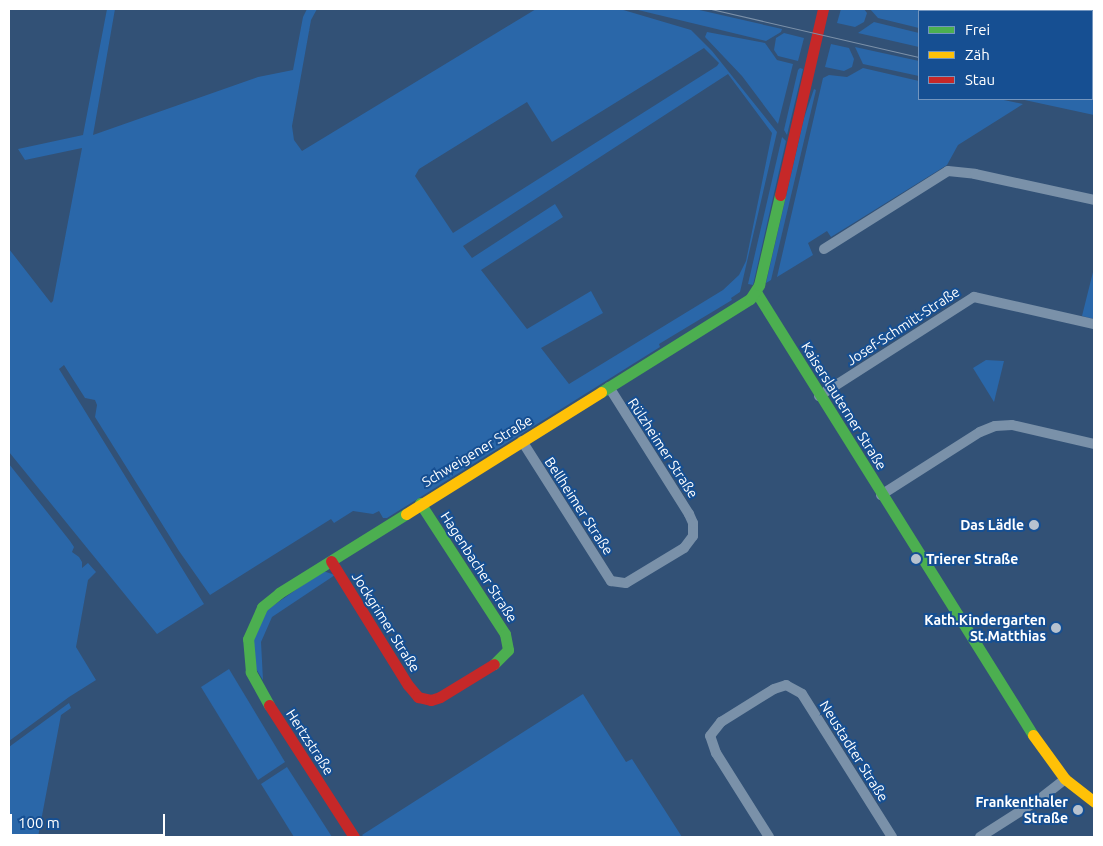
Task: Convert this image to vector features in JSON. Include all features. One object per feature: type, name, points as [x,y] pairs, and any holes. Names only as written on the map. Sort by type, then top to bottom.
[{"type":"main road","points":[[756,292],[822,13]]},
{"type":"main road","name":"Schweigener Straße","points":[[248,659],[250,631],[262,607],[279,593],[420,503],[744,303],[756,292]]},
{"type":"main road","name":"Kaiserslauterner Straße","points":[[756,292],[1029,730],[1065,779],[1094,802]]},
{"type":"main road","name":"Hagenbacher Straße","points":[[418,697],[431,700],[440,697],[500,660],[508,650],[505,634],[420,503]]},
{"type":"main road","name":"Jockgrimer Straße","points":[[331,561],[408,685],[418,697]]},
{"type":"main road","name":"Hertzstraße","points":[[248,659],[251,672],[260,691],[354,837]]},
{"type":"street","points":[[824,249],[948,171],[982,175],[1094,200]]},
{"type":"street","name":"Josef-Schmitt-Straße","points":[[820,396],[974,297],[1094,324]]},
{"type":"street","name":"Rülzheimer Straße","points":[[609,387],[693,523],[693,536],[684,548],[626,583],[618,583]]},
{"type":"street","points":[[881,495],[980,432],[995,426],[1012,425],[1094,444]]},
{"type":"street","name":"Bellheimer Straße","points":[[522,441],[611,581],[618,583]]},
{"type":"street","name":"Neustadter Straße","points":[[769,837],[716,753],[710,736],[721,722],[774,689],[786,686],[802,694],[892,837]]},
{"type":"street","points":[[980,837],[1041,798],[1065,779]]},
{"type":"shaded area","points":[[107,9],[115,9],[93,135],[258,77],[293,70],[303,17],[307,9],[317,9],[311,20],[292,126],[294,140],[302,151],[536,9],[620,9],[691,30],[712,51],[777,132],[740,292],[731,298],[732,300],[659,344],[660,347],[387,518],[383,518],[379,511],[373,514],[353,511],[334,523],[331,519],[210,595],[179,551],[95,417],[97,405],[95,400],[85,398],[64,365],[59,369],[204,604],[157,634],[9,452],[9,249],[51,303],[53,301],[82,148],[25,160],[18,149],[83,135]],"holes":[[[704,48],[719,63],[717,66],[453,233],[415,176],[419,169],[527,102],[552,142]],[[728,74],[772,133],[746,261],[739,275],[723,290],[569,384],[541,348],[603,313],[591,291],[527,329],[481,270],[563,217],[555,204],[472,258],[463,246]]]},
{"type":"shaded area","points":[[634,9],[695,9],[782,29],[781,32],[766,41]]},
{"type":"shaded area","points":[[841,9],[864,9],[867,13],[864,22],[855,27],[837,23]]},
{"type":"shaded area","points":[[870,9],[1094,9],[1094,68],[1093,10],[918,10],[918,28],[878,18]]},
{"type":"shaded area","points":[[874,22],[918,33],[918,47],[858,33]]},
{"type":"shaded area","points":[[707,32],[765,43],[777,60],[793,64],[778,124],[742,76],[705,37]]},
{"type":"shaded area","points":[[784,33],[804,38],[798,61],[778,56],[774,50],[776,38]]},
{"type":"shaded area","points":[[831,44],[849,48],[854,59],[852,67],[844,71],[825,67]]},
{"type":"shaded area","points":[[855,47],[918,61],[918,76],[863,64]]},
{"type":"shaded area","points":[[800,68],[803,69],[787,135],[784,130]]},
{"type":"shaded area","points":[[863,68],[918,81],[918,100],[1004,100],[1023,104],[958,145],[947,165],[831,237],[827,231],[808,243],[813,255],[777,277],[823,78],[829,75],[847,77]]},
{"type":"shaded area","points":[[814,89],[816,90],[771,280],[766,283],[804,118]]},
{"type":"shaded area","points":[[1025,100],[1094,100],[1094,115]]},
{"type":"shaded area","points":[[782,137],[786,141],[753,285],[748,284]]},
{"type":"shaded area","points":[[1094,268],[1094,319],[1082,316]]},
{"type":"shaded area","points":[[986,360],[1004,361],[994,402],[973,368]]},
{"type":"shaded area","points":[[9,464],[70,541],[74,547],[72,552],[79,557],[82,562],[82,568],[88,563],[96,572],[88,580],[76,647],[96,680],[69,697],[9,741]]},
{"type":"shaded area","points":[[323,571],[335,575],[272,617],[261,642],[263,680],[255,667],[253,641],[264,612]]},
{"type":"shaded area","points":[[229,669],[285,762],[258,780],[201,687]]},
{"type":"shaded area","points":[[583,694],[626,762],[632,759],[682,837],[364,837],[362,835]]},
{"type":"shaded area","points":[[69,703],[71,708],[61,715],[38,837],[9,837],[9,747]]},
{"type":"shaded area","points":[[287,767],[332,837],[294,837],[261,784]]},
{"type":"tram line","points":[[711,9],[918,57]]},
{"type":"traffic: fast","points":[[601,392],[750,299],[759,285],[780,195]]},
{"type":"traffic: fast","points":[[756,292],[1033,735]]},
{"type":"traffic: fast","points":[[420,503],[505,634],[508,650],[494,664]]},
{"type":"traffic: fast","points":[[269,705],[251,672],[248,639],[262,607],[279,593],[406,514]]},
{"type":"traffic: slow","points":[[406,514],[601,392]]},
{"type":"traffic: slow","points":[[1033,735],[1065,779],[1094,802]]},
{"type":"traffic: jam","points":[[780,195],[823,9]]},
{"type":"traffic: jam","points":[[331,561],[408,685],[418,697],[431,700],[440,697],[494,664]]},
{"type":"traffic: jam","points":[[269,705],[354,837]]},
{"type":"place","name":"Das Lädle","points":[[1034,525]]},
{"type":"place","name":"Trierer Straße","points":[[916,559]]},
{"type":"place","name":"Kath.Kindergarten St.Matthias","points":[[1056,628]]},
{"type":"place","name":"Frankenthaler Straße","points":[[1078,810]]}]
